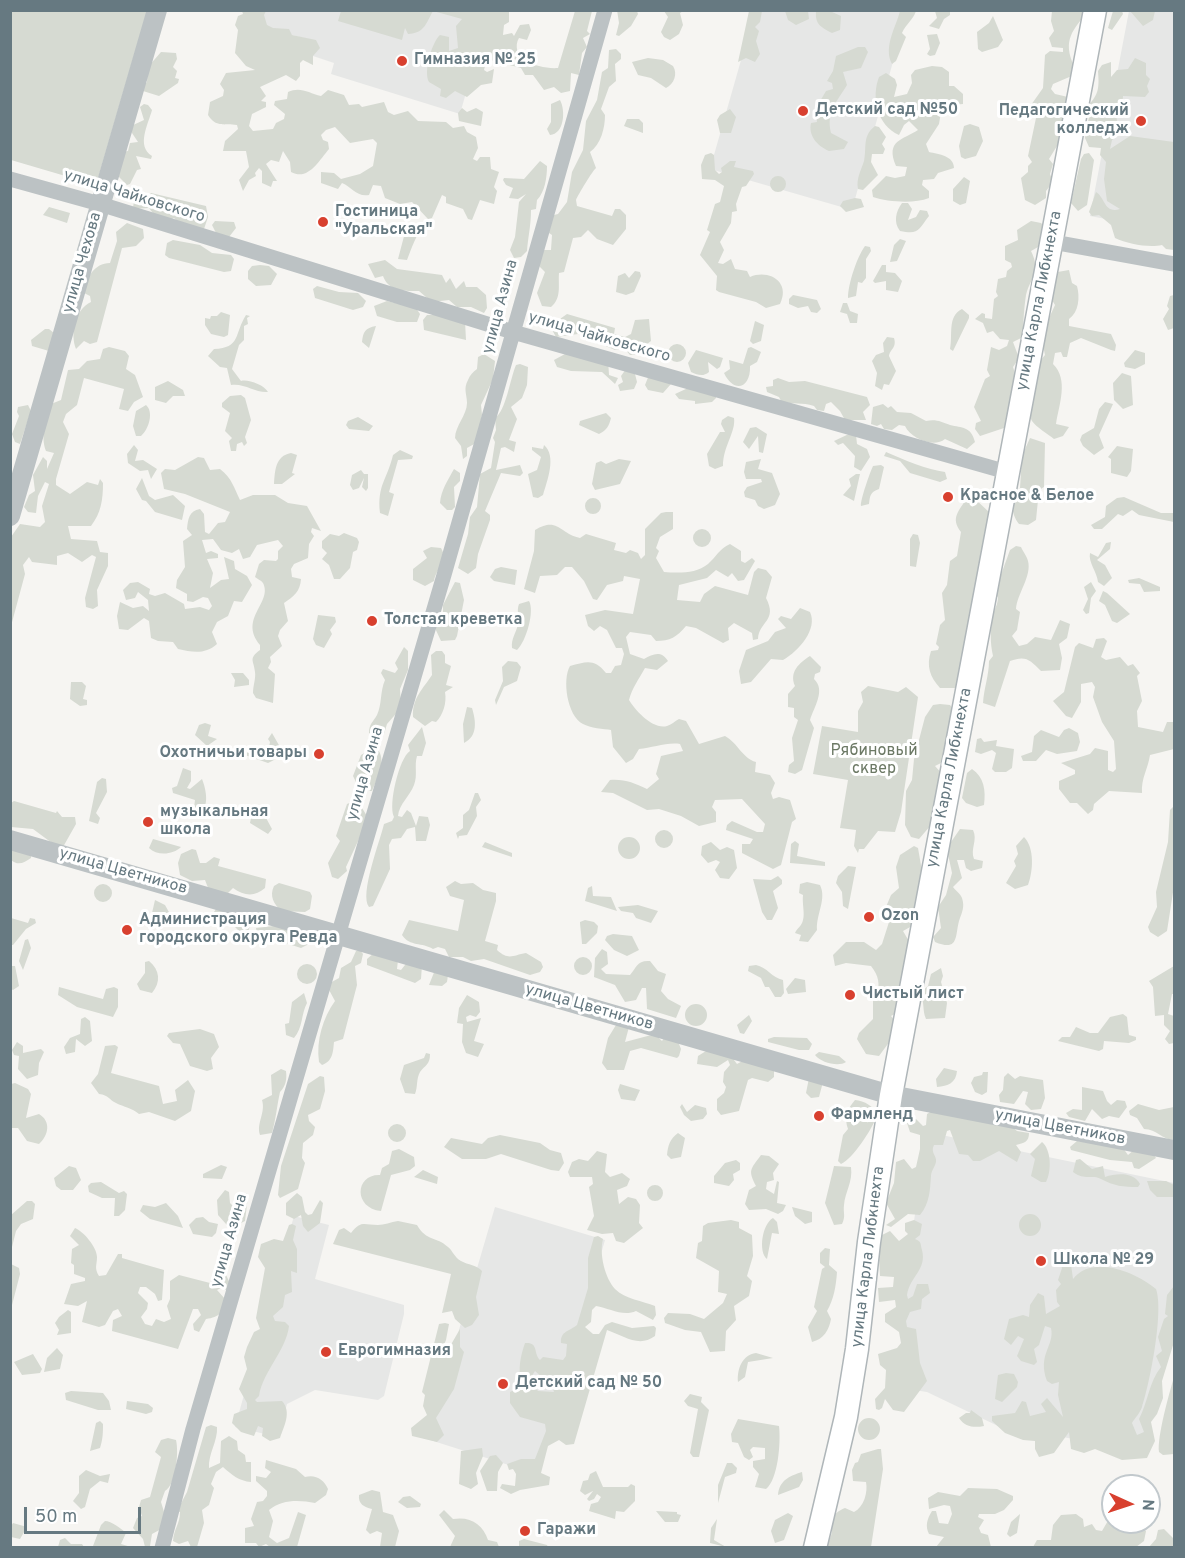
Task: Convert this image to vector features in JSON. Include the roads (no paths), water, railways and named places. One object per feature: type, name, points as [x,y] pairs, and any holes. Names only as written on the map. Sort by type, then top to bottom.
[{"type":"main road","name":"улица Карла Либкнехта","points":[[814,1548],[848,1406],[857,1349],[868,1242],[891,1095],[1095,10]]},
{"type":"street","name":"улица Чехова","points":[[10,516],[157,10]]},
{"type":"street","name":"улица Азина","points":[[162,1548],[193,1429],[605,10]]},
{"type":"street","name":"улица Чайковского","points":[[10,179],[100,204],[513,332],[1007,472]]},
{"type":"street","points":[[1053,242],[1174,264]]},
{"type":"street","name":"улица Цветников","points":[[10,840],[891,1095],[1174,1150]]},
{"type":"place","name":"Гимназия № 25","points":[[402,61]]},
{"type":"place","name":"Детский сад №50","points":[[803,111]]},
{"type":"place","name":"Педагогический колледж","points":[[1141,121]]},
{"type":"place","name":"Гостиница \"Уральская\"","points":[[323,222]]},
{"type":"place","name":"Красное & Белое","points":[[948,497]]},
{"type":"place","name":"Толстая креветка","points":[[372,621]]},
{"type":"place","name":"Охотничьи товары","points":[[319,754]]},
{"type":"place","name":"музыкальная школа","points":[[148,822]]},
{"type":"place","name":"Ozon","points":[[869,917]]},
{"type":"place","name":"Администрация городского округа Ревда","points":[[127,930]]},
{"type":"place","name":"Чистый лист","points":[[850,995]]},
{"type":"place","name":"Фармленд","points":[[819,1116]]},
{"type":"place","name":"Школа № 29","points":[[1041,1261]]},
{"type":"place","name":"Еврогимназия","points":[[326,1352]]},
{"type":"place","name":"Детский сад № 50","points":[[503,1384]]},
{"type":"place","name":"Гаражи","points":[[525,1531]]},
{"type":"park label","name":"Рябиновый сквер","points":[[874,761]]}]
